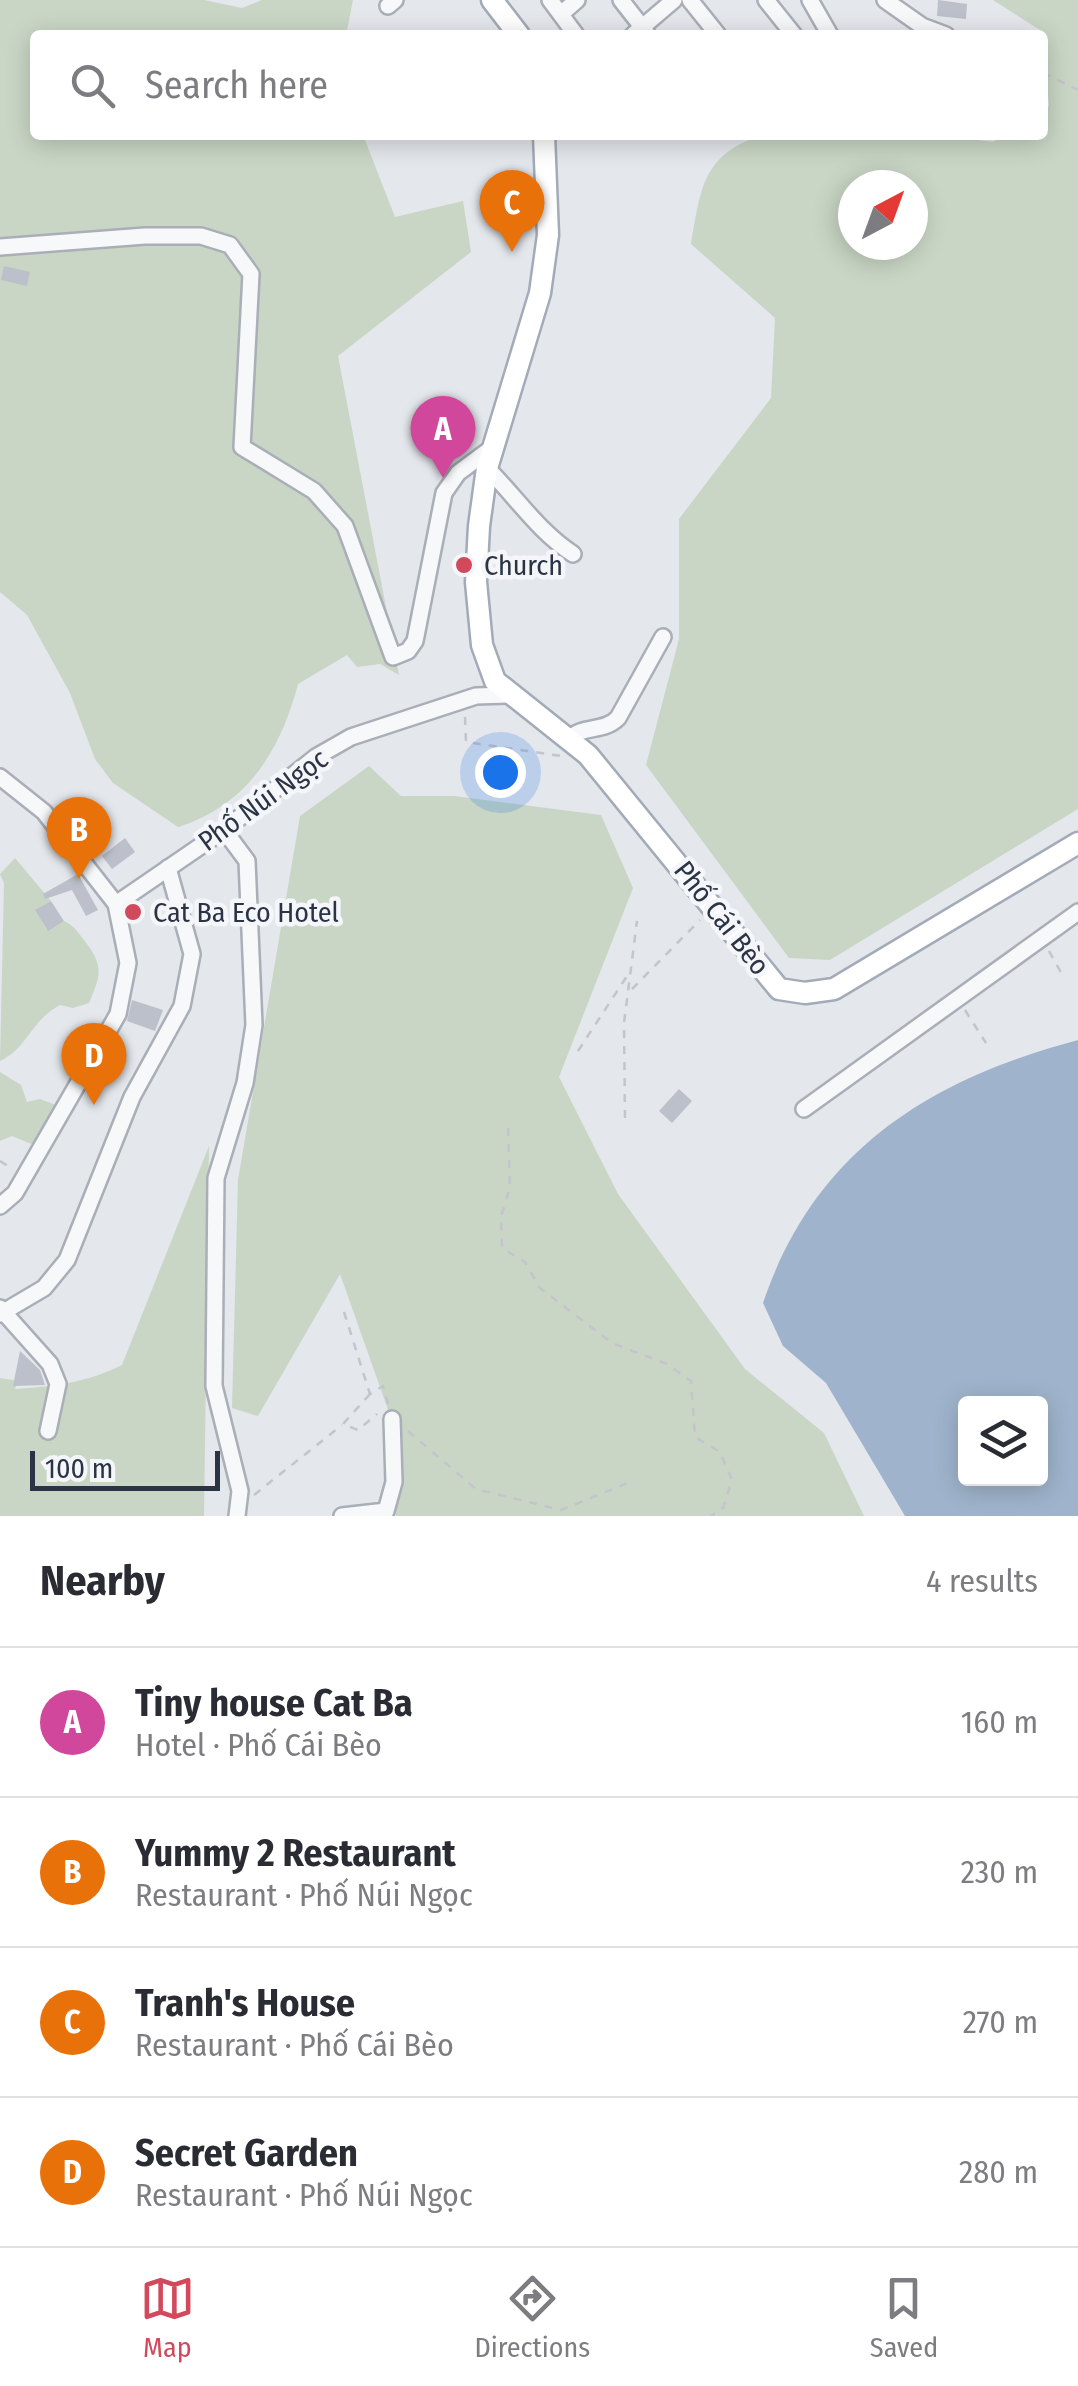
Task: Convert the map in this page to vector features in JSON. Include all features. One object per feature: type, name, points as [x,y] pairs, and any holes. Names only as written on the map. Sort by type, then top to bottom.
[{"type":"main road","points":[[492,0],[515,30]]},
{"type":"main road","name":"Phố Cái Bèo","points":[[544,140],[548,234],[540,293],[490,458],[476,582],[488,665],[508,695],[588,756],[779,989],[805,993],[834,989],[1078,843]]},
{"type":"street","points":[[550,0],[572,30]]},
{"type":"street","points":[[561,14],[577,0]]},
{"type":"street","points":[[621,0],[640,30]]},
{"type":"street","points":[[643,30],[674,0]]},
{"type":"street","points":[[690,0],[714,30]]},
{"type":"street","points":[[766,0],[790,30]]},
{"type":"street","points":[[810,0],[827,30]]},
{"type":"street","points":[[885,0],[933,30]]},
{"type":"street","points":[[0,247],[145,236],[200,236],[230,245],[250,274],[242,447],[314,491],[345,526],[387,652],[393,657],[408,651],[415,641],[444,493],[458,472],[490,458],[541,532],[574,554]]},
{"type":"street","points":[[568,740],[580,730],[608,726],[618,718],[663,637]]},
{"type":"street","name":"Phố Cái Bèo","points":[[470,698],[488,665]]},
{"type":"street","points":[[470,698],[508,695]]},
{"type":"street","name":"Phố Núi Ngọc","points":[[116,904],[224,830],[316,757],[351,738],[470,698]]},
{"type":"street","points":[[0,777],[44,812],[116,904],[128,963],[118,1014],[14,1193],[0,1206]]},
{"type":"street","points":[[224,830],[247,861],[254,1025],[246,1084],[216,1178],[214,1386],[239,1511]]},
{"type":"street","points":[[48,1432],[58,1384],[50,1364],[2,1312],[44,1288],[67,1260],[132,1098],[182,1006],[192,954],[168,868]]},
{"type":"street","points":[[804,1110],[1078,912]]},
{"type":"street","points":[[342,1516],[386,1511],[394,1482],[392,1419]]},
{"type":"path","points":[[1048,75],[1078,90]]},
{"type":"path","points":[[470,698],[466,742],[559,756],[588,756]]},
{"type":"path","points":[[630,991],[712,908]]},
{"type":"path","points":[[625,1118],[624,1023],[637,921]]},
{"type":"path","points":[[1044,940],[1064,978]]},
{"type":"path","points":[[578,1051],[621,980],[628,976],[640,980]]},
{"type":"path","points":[[963,994],[969,1022],[986,1043]]},
{"type":"path","points":[[508,1128],[510,1188],[501,1217],[502,1248],[525,1262],[540,1288],[612,1343],[667,1364],[691,1381],[695,1438],[720,1452],[732,1480],[723,1508],[711,1516]]},
{"type":"path","points":[[344,1312],[370,1394]]},
{"type":"path","points":[[239,1511],[383,1386],[392,1419]]},
{"type":"path","points":[[343,1424],[358,1430],[381,1412],[476,1488],[561,1510],[628,1483]]},
{"type":"green space","points":[[0,0],[204,0],[242,8],[262,0],[353,0],[347,30],[30,30],[30,140],[365,140],[395,217],[463,201],[471,252],[338,356],[399,675],[380,664],[357,667],[347,655],[298,684],[281,732],[257,773],[223,805],[178,827],[113,783],[95,759],[70,693],[27,615],[0,592]]},
{"type":"green space","points":[[993,0],[1078,0],[1078,809],[830,960],[789,958],[646,765],[679,639],[679,519],[771,398],[775,318],[691,244],[702,190],[716,163],[727,152],[750,140],[1048,140],[1048,30],[1040,30]]},
{"type":"green space","points":[[369,766],[401,796],[454,796],[601,815],[633,888],[559,1077],[618,1194],[745,1369],[824,1433],[864,1516],[396,1516],[397,1435],[340,1274],[258,1416],[232,1408],[238,1180],[300,816]]},
{"type":"green space","points":[[15,858],[51,901],[36,910],[47,930],[64,921],[71,925],[92,952],[99,972],[89,1003],[73,1008],[60,1005],[50,1011],[17,1049],[0,1061],[4,883],[0,874]]},
{"type":"green space","points":[[0,1072],[21,1085],[27,1102],[40,1099],[56,1105],[36,1146],[12,1136],[0,1141]]},
{"type":"green space","points":[[209,1146],[204,1516],[0,1516],[0,1378],[18,1381],[15,1389],[42,1387],[83,1380],[122,1365]]},
{"type":"water","points":[[1078,1040],[1078,1516],[905,1516],[826,1383],[783,1346],[763,1303],[785,1249],[813,1203],[846,1163],[884,1129],[973,1076]]},
{"type":"building","points":[[938,0],[967,4],[966,19],[937,16]]},
{"type":"building","points":[[4,266],[30,272],[27,286],[1,280]]},
{"type":"building","points":[[125,838],[135,852],[112,869],[102,856]]},
{"type":"building","points":[[78,874],[98,910],[86,916],[72,890],[45,899],[43,894]]},
{"type":"building","points":[[51,901],[64,921],[48,931],[35,910]]},
{"type":"building","points":[[132,1000],[163,1010],[155,1031],[127,1021]]},
{"type":"building","points":[[679,1089],[692,1101],[672,1123],[659,1111]]},
{"type":"building","points":[[20,1351],[40,1370],[45,1385],[13,1386]]},
{"type":"place","name":"Tranh's House","points":[[512,252]]},
{"type":"place","name":"Tiny house Cat Ba","points":[[443,478]]},
{"type":"place","name":"Church","points":[[464,565]]},
{"type":"place","name":"Yummy 2 Restaurant","points":[[79,879]]},
{"type":"place","name":"Cat Ba Eco Hotel","points":[[133,912]]},
{"type":"place","name":"Secret Garden","points":[[94,1105]]}]
